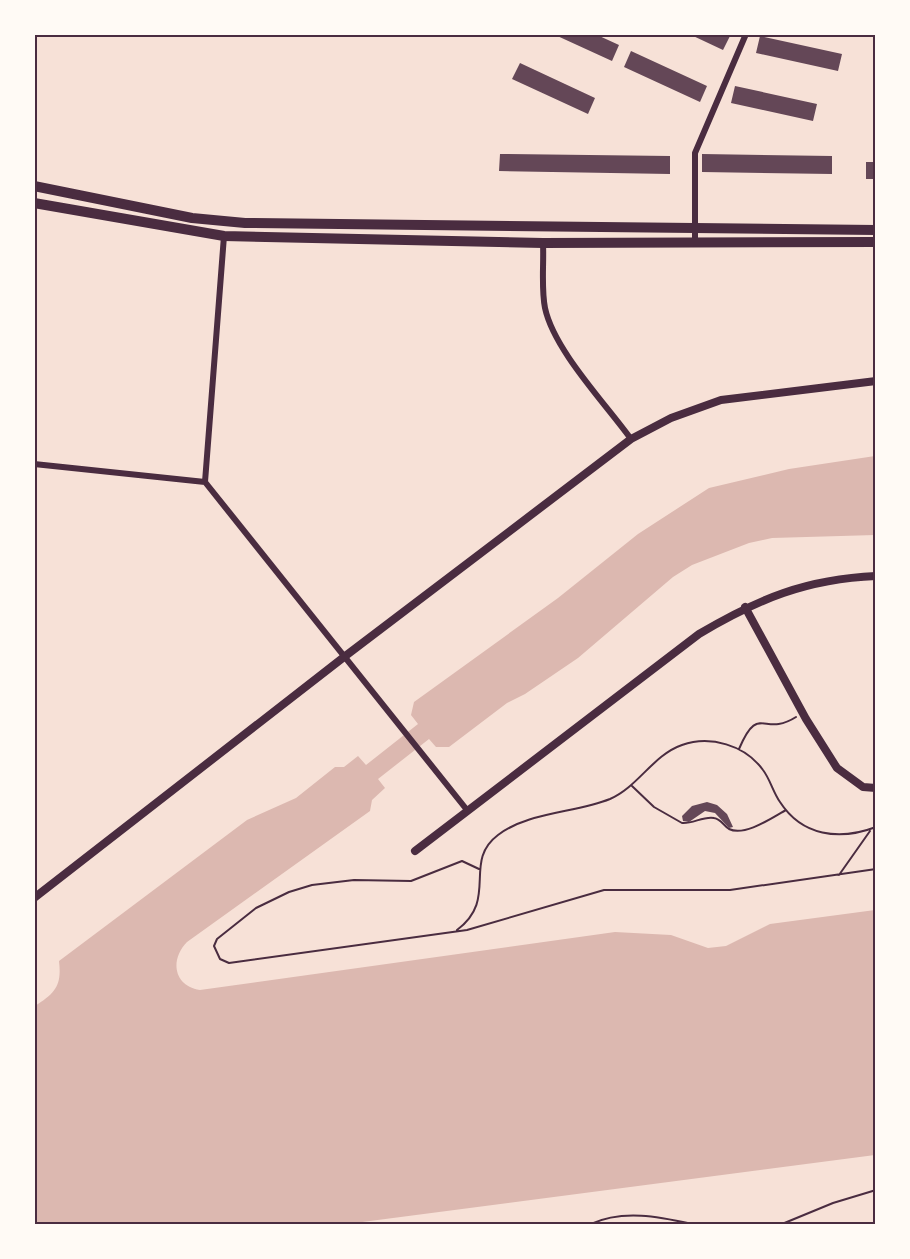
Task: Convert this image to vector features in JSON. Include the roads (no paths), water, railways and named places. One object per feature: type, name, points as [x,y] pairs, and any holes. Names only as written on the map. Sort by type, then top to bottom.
[{"type":"main road","points":[[34,186],[192,218],[245,222],[876,230]]},
{"type":"main road","points":[[34,203],[224,236],[543,243],[876,242]]},
{"type":"street","points":[[696,243],[695,153],[746,34]]},
{"type":"street","points":[[224,236],[205,482],[467,810]]},
{"type":"street","points":[[543,243],[544,305],[549,325],[560,344],[631,438]]},
{"type":"street","points":[[34,898],[631,438],[671,418],[721,400],[876,381]]},
{"type":"street","points":[[34,464],[205,482]]},
{"type":"street","points":[[415,851],[699,634],[745,606],[800,587],[852,577],[876,576]]},
{"type":"street","points":[[745,606],[837,768],[863,787],[876,788]]}]
